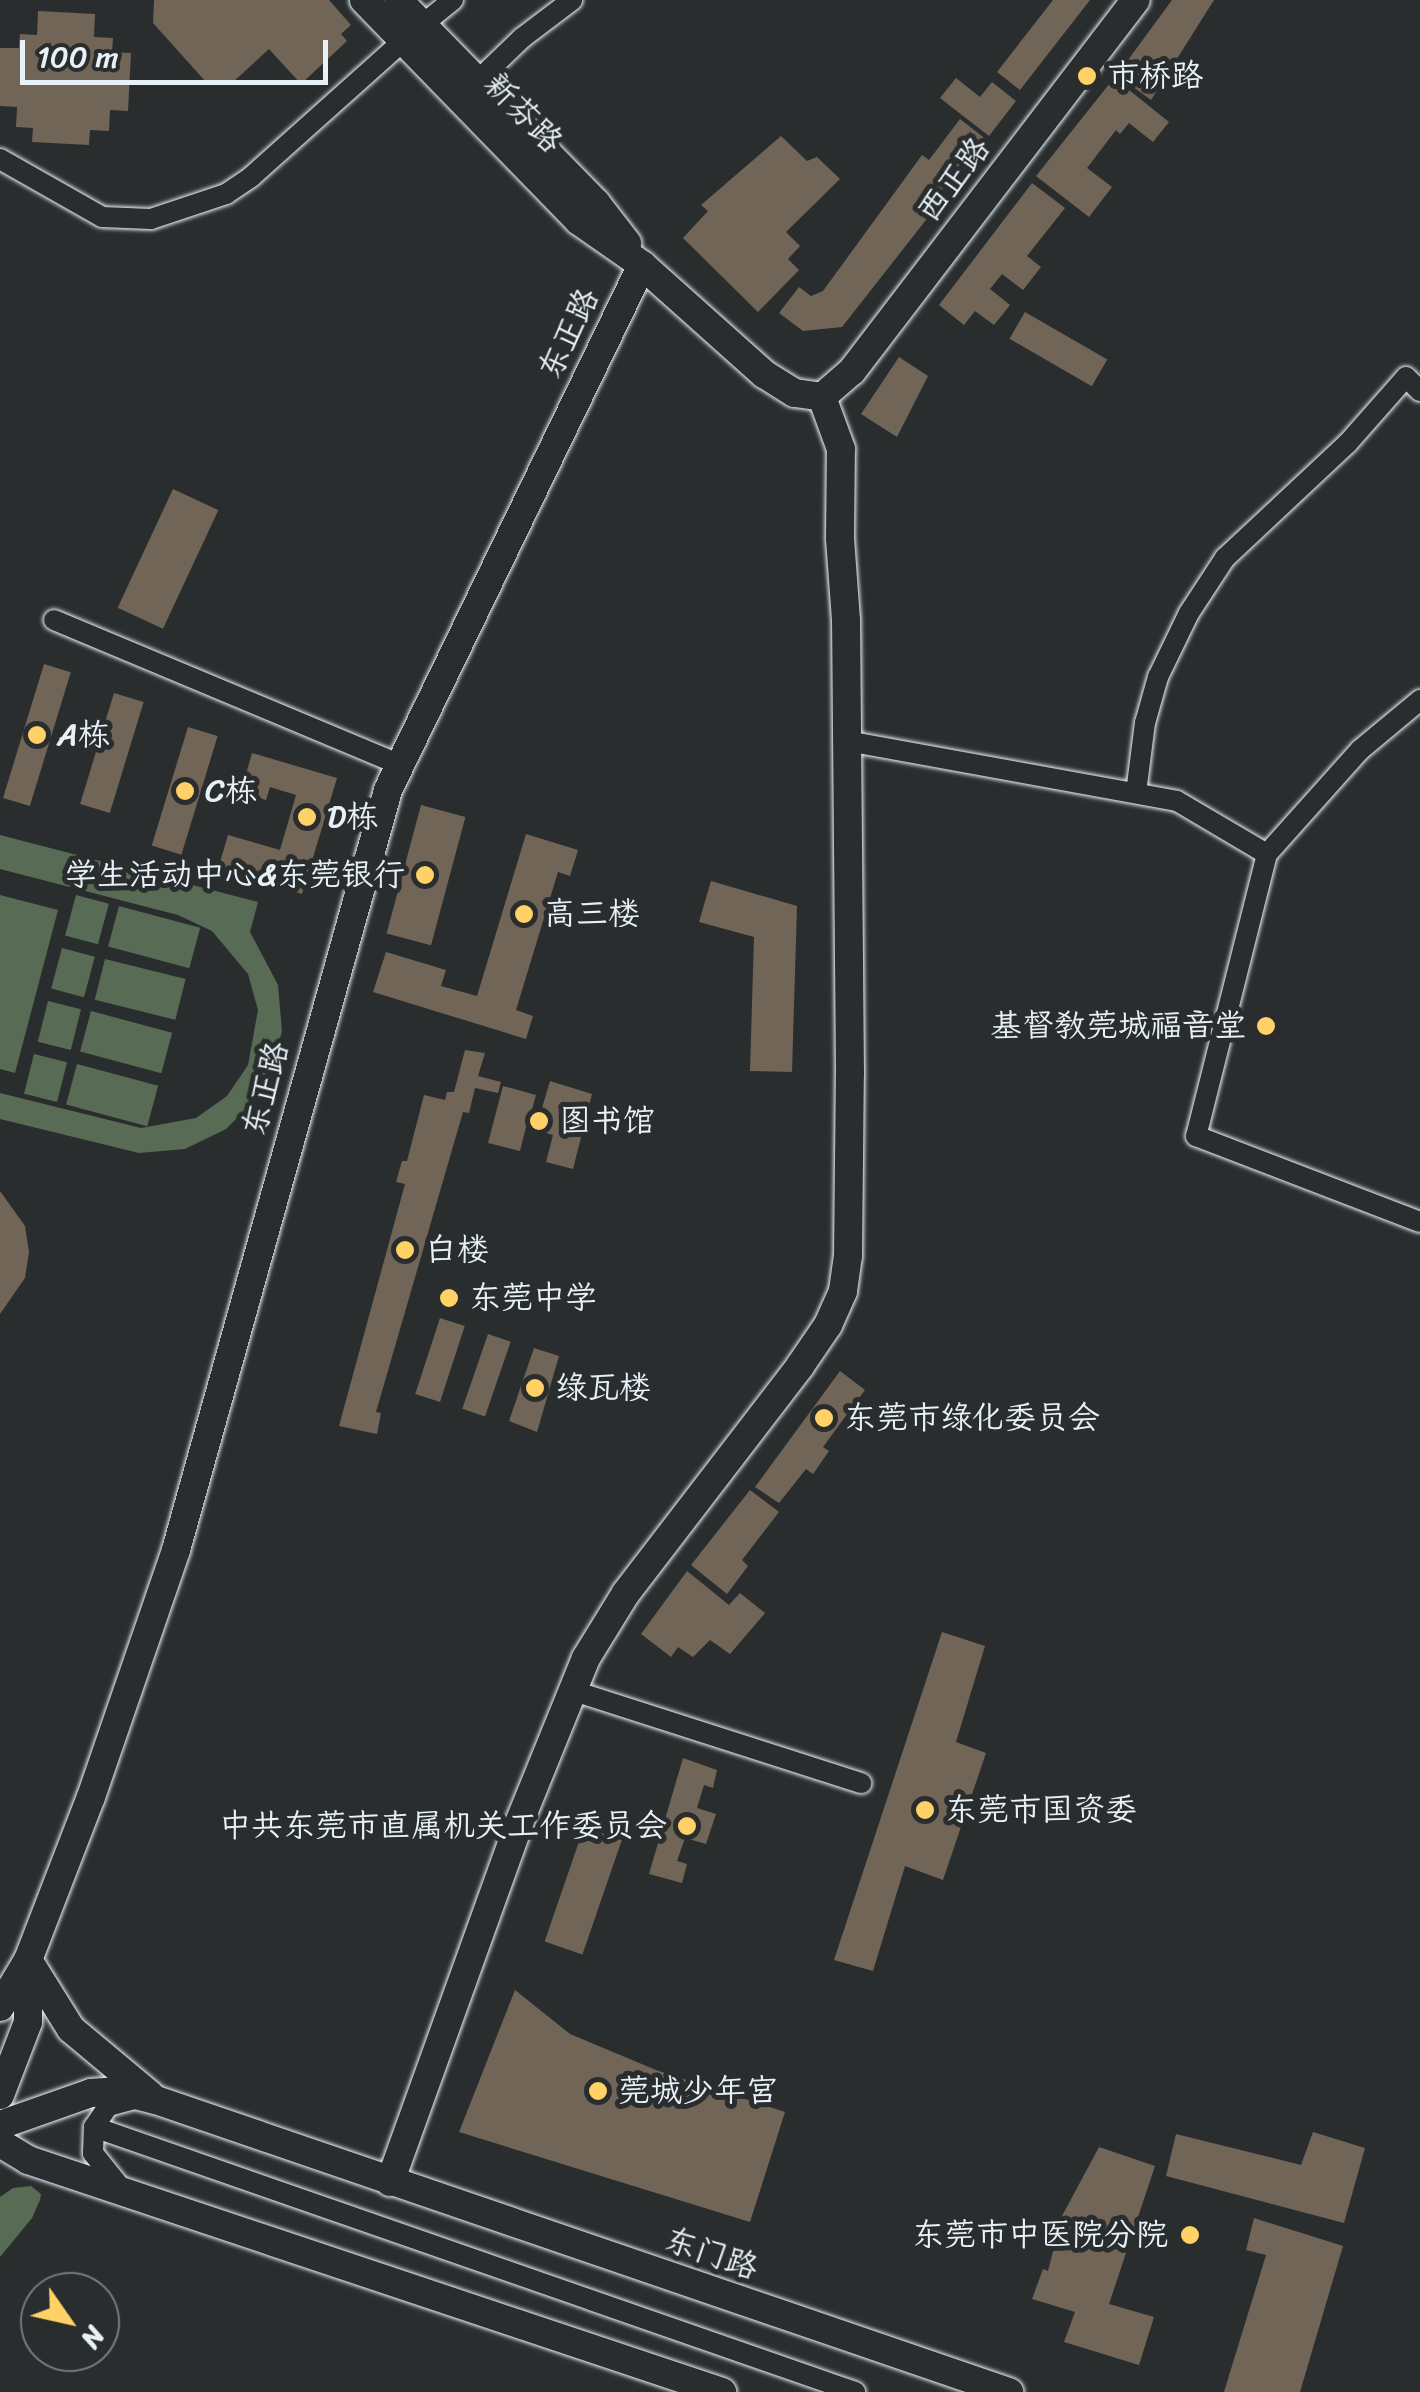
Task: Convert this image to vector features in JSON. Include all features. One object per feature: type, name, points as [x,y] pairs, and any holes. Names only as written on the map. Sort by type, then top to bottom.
[{"type":"street","name":"新芬路","points":[[364,0],[412,32],[468,90],[580,221],[642,265],[764,374],[796,393],[822,396]]},
{"type":"street","name":"新芬路","points":[[398,0],[412,32]]},
{"type":"street","points":[[0,159],[102,217],[151,219],[226,194],[251,177],[453,0]]},
{"type":"street","points":[[468,90],[522,38],[572,0]]},
{"type":"street","name":"西正路","points":[[822,396],[852,371],[1136,0]]},
{"type":"street","name":"东正路","points":[[28,1960],[91,1797],[176,1550],[342,946],[398,764],[642,265]]},
{"type":"street","points":[[1136,794],[1145,723],[1158,677],[1189,613],[1225,558],[1347,444],[1406,377],[1420,391]]},
{"type":"street","points":[[390,2182],[571,1690],[626,1593],[800,1366],[828,1325],[843,1291],[848,1256],[850,1074],[842,449],[822,396]]},
{"type":"street","points":[[54,620],[398,764]]},
{"type":"street","points":[[1420,700],[1360,750],[1267,854],[1196,1136],[1420,1222]]},
{"type":"street","points":[[847,741],[1178,801],[1267,854]]},
{"type":"street","points":[[571,1690],[861,1782]]},
{"type":"street","points":[[0,2006],[28,1960]]},
{"type":"street","points":[[0,2096],[28,2022],[28,1960]]},
{"type":"street","points":[[28,1960],[71,2029],[102,2059],[156,2100]]},
{"type":"street","points":[[0,2125],[91,2093],[119,2091],[156,2100]]},
{"type":"street","points":[[121,2188],[93,2153],[94,2126],[99,2114],[123,2099],[156,2100]]},
{"type":"street","name":"东门路","points":[[156,2100],[1009,2392]]},
{"type":"street","points":[[94,2126],[855,2392]]},
{"type":"street","points":[[0,2143],[28,2160],[722,2392]]},
{"type":"street","points":[[0,2169],[28,2160]]},
{"type":"green space","points":[[0,835],[258,902],[250,932],[278,985],[282,1031],[270,1076],[259,1096],[226,1129],[185,1149],[139,1153],[0,1119],[0,1093],[141,1128],[196,1118],[227,1096],[248,1065],[258,1010],[248,974],[212,931],[178,915],[0,869]]},
{"type":"green space","points":[[0,895],[58,910],[15,1073],[0,1069]]},
{"type":"green space","points":[[76,895],[109,904],[98,944],[65,936]]},
{"type":"green space","points":[[119,906],[200,928],[189,968],[108,947]]},
{"type":"green space","points":[[62,948],[95,957],[84,997],[51,989]]},
{"type":"green space","points":[[105,959],[186,979],[175,1020],[95,1000]]},
{"type":"green space","points":[[48,1001],[81,1009],[71,1050],[38,1042]]},
{"type":"green space","points":[[91,1011],[172,1033],[161,1073],[80,1052]]},
{"type":"green space","points":[[34,1054],[67,1062],[57,1102],[24,1094]]},
{"type":"green space","points":[[77,1064],[158,1086],[147,1126],[66,1105]]},
{"type":"green space","points":[[31,2186],[41,2194],[40,2200],[32,2218],[0,2257],[0,2197],[13,2188]]},
{"type":"building","points":[[154,0],[329,0],[351,25],[341,34],[347,41],[301,84],[269,49],[232,83],[206,82],[153,23]]},
{"type":"building","points":[[1053,0],[1090,0],[1020,90],[997,72]]},
{"type":"building","points":[[1172,0],[1214,0],[1151,100],[1117,75]]},
{"type":"building","points":[[38,11],[95,14],[94,37],[113,38],[112,52],[131,53],[128,111],[110,110],[109,131],[90,130],[89,145],[32,142],[33,128],[16,127],[17,107],[0,106],[0,48],[19,48],[20,34],[37,35]]},
{"type":"building","points":[[956,78],[980,97],[992,82],[1016,101],[989,136],[940,98]]},
{"type":"building","points":[[1114,78],[1169,122],[1153,142],[1129,123],[1120,134],[1116,130],[1087,168],[1112,187],[1089,217],[1036,176]]},
{"type":"building","points":[[960,119],[987,140],[956,181],[952,177],[928,208],[933,211],[842,327],[803,331],[779,313],[799,287],[811,296],[823,291],[922,155],[929,160]]},
{"type":"building","points":[[781,136],[807,161],[817,157],[840,179],[786,232],[800,246],[788,259],[799,270],[758,312],[683,238],[708,211],[701,205]]},
{"type":"building","points":[[1032,183],[1065,208],[1027,256],[1041,267],[1023,290],[1002,274],[990,289],[1010,305],[994,325],[975,311],[964,325],[939,305]]},
{"type":"building","points":[[1025,312],[1107,360],[1092,386],[1010,339]]},
{"type":"building","points":[[899,357],[928,376],[897,437],[861,414]]},
{"type":"building","points":[[173,489],[218,510],[163,629],[118,608]]},
{"type":"building","name":"A栋","points":[[44,664],[71,672],[30,806],[3,798]]},
{"type":"building","points":[[114,693],[144,702],[110,813],[80,804]]},
{"type":"building","name":"C栋","points":[[188,727],[218,736],[181,855],[152,846]]},
{"type":"building","name":"D栋","points":[[252,753],[337,778],[302,894],[218,869],[228,835],[280,850],[296,795],[270,787],[266,800],[241,792]]},
{"type":"building","name":"学生活动中心&东莞银行","points":[[421,805],[465,817],[431,945],[387,933]]},
{"type":"building","name":"高三楼","points":[[526,834],[578,850],[570,876],[558,872],[516,1010],[533,1016],[526,1039],[373,992],[386,952],[446,970],[441,986],[477,996]]},
{"type":"building","points":[[711,881],[797,906],[792,1072],[750,1071],[754,937],[699,922]]},
{"type":"building","name":"白楼","points":[[465,1050],[485,1053],[478,1076],[501,1082],[498,1093],[475,1088],[469,1113],[463,1112],[376,1412],[381,1413],[377,1434],[339,1426],[405,1184],[396,1182],[402,1161],[407,1161],[424,1095],[445,1100],[447,1092],[454,1092]]},
{"type":"building","name":"图书馆","points":[[550,1081],[592,1094],[573,1169],[546,1162],[553,1135],[526,1127],[520,1151],[488,1143],[503,1086],[536,1095],[531,1113],[540,1115]]},
{"type":"building","points":[[0,1191],[25,1226],[29,1252],[25,1278],[0,1314]]},
{"type":"building","points":[[440,1318],[465,1326],[440,1402],[415,1394]]},
{"type":"building","name":"绿瓦楼","points":[[488,1334],[511,1342],[485,1417],[462,1409]]},
{"type":"building","name":"绿瓦楼","points":[[534,1348],[559,1356],[537,1432],[509,1421]]},
{"type":"building","name":"东莞市绿化委员会","points":[[840,1371],[865,1390],[823,1447],[829,1451],[813,1474],[806,1469],[779,1503],[755,1487]]},
{"type":"building","points":[[750,1490],[779,1512],[742,1560],[748,1566],[727,1594],[691,1565]]},
{"type":"building","points":[[687,1571],[729,1605],[740,1593],[765,1613],[730,1654],[710,1640],[693,1657],[678,1647],[671,1657],[641,1634]]},
{"type":"building","name":"东莞市国资委","points":[[942,1632],[985,1646],[956,1742],[986,1753],[943,1880],[905,1866],[873,1971],[834,1960]]},
{"type":"building","name":"中共东莞市直属机关工作委员会","points":[[683,1758],[717,1770],[713,1788],[704,1785],[697,1808],[716,1814],[706,1844],[685,1838],[677,1861],[687,1864],[682,1883],[649,1874]]},
{"type":"building","points":[[584,1827],[622,1840],[582,1954],[545,1941]]},
{"type":"building","name":"莞城少年宫","points":[[515,1990],[570,2034],[656,2070],[785,2112],[750,2222],[459,2132]]},
{"type":"building","points":[[1313,2132],[1365,2148],[1344,2223],[1166,2176],[1176,2134],[1301,2165]]},
{"type":"building","points":[[1099,2147],[1155,2166],[1109,2304],[1154,2317],[1139,2365],[1064,2342],[1075,2312],[1032,2299],[1043,2269],[1048,2271],[1062,2216]]},
{"type":"building","points":[[1254,2218],[1343,2246],[1300,2392],[1224,2392],[1266,2255],[1246,2250]]},
{"type":"place","name":"市桥路","points":[[1087,76]]},
{"type":"place","name":"A栋","points":[[37,735]]},
{"type":"place","name":"C栋","points":[[185,791]]},
{"type":"place","name":"D栋","points":[[307,817]]},
{"type":"place","name":"学生活动中心&东莞银行","points":[[425,875]]},
{"type":"place","name":"高三楼","points":[[524,914]]},
{"type":"place","name":"基督教莞城福音堂","points":[[1266,1026]]},
{"type":"place","name":"图书馆","points":[[539,1121]]},
{"type":"place","name":"白楼","points":[[405,1250]]},
{"type":"place","name":"东莞中学","points":[[449,1298]]},
{"type":"place","name":"绿瓦楼","points":[[535,1388]]},
{"type":"place","name":"东莞市绿化委员会","points":[[824,1418]]},
{"type":"place","name":"东莞市国资委","points":[[925,1810]]},
{"type":"place","name":"中共东莞市直属机关工作委员会","points":[[687,1826]]},
{"type":"place","name":"莞城少年宫","points":[[598,2091]]},
{"type":"place","name":"东莞市中医院分院","points":[[1190,2235]]}]
